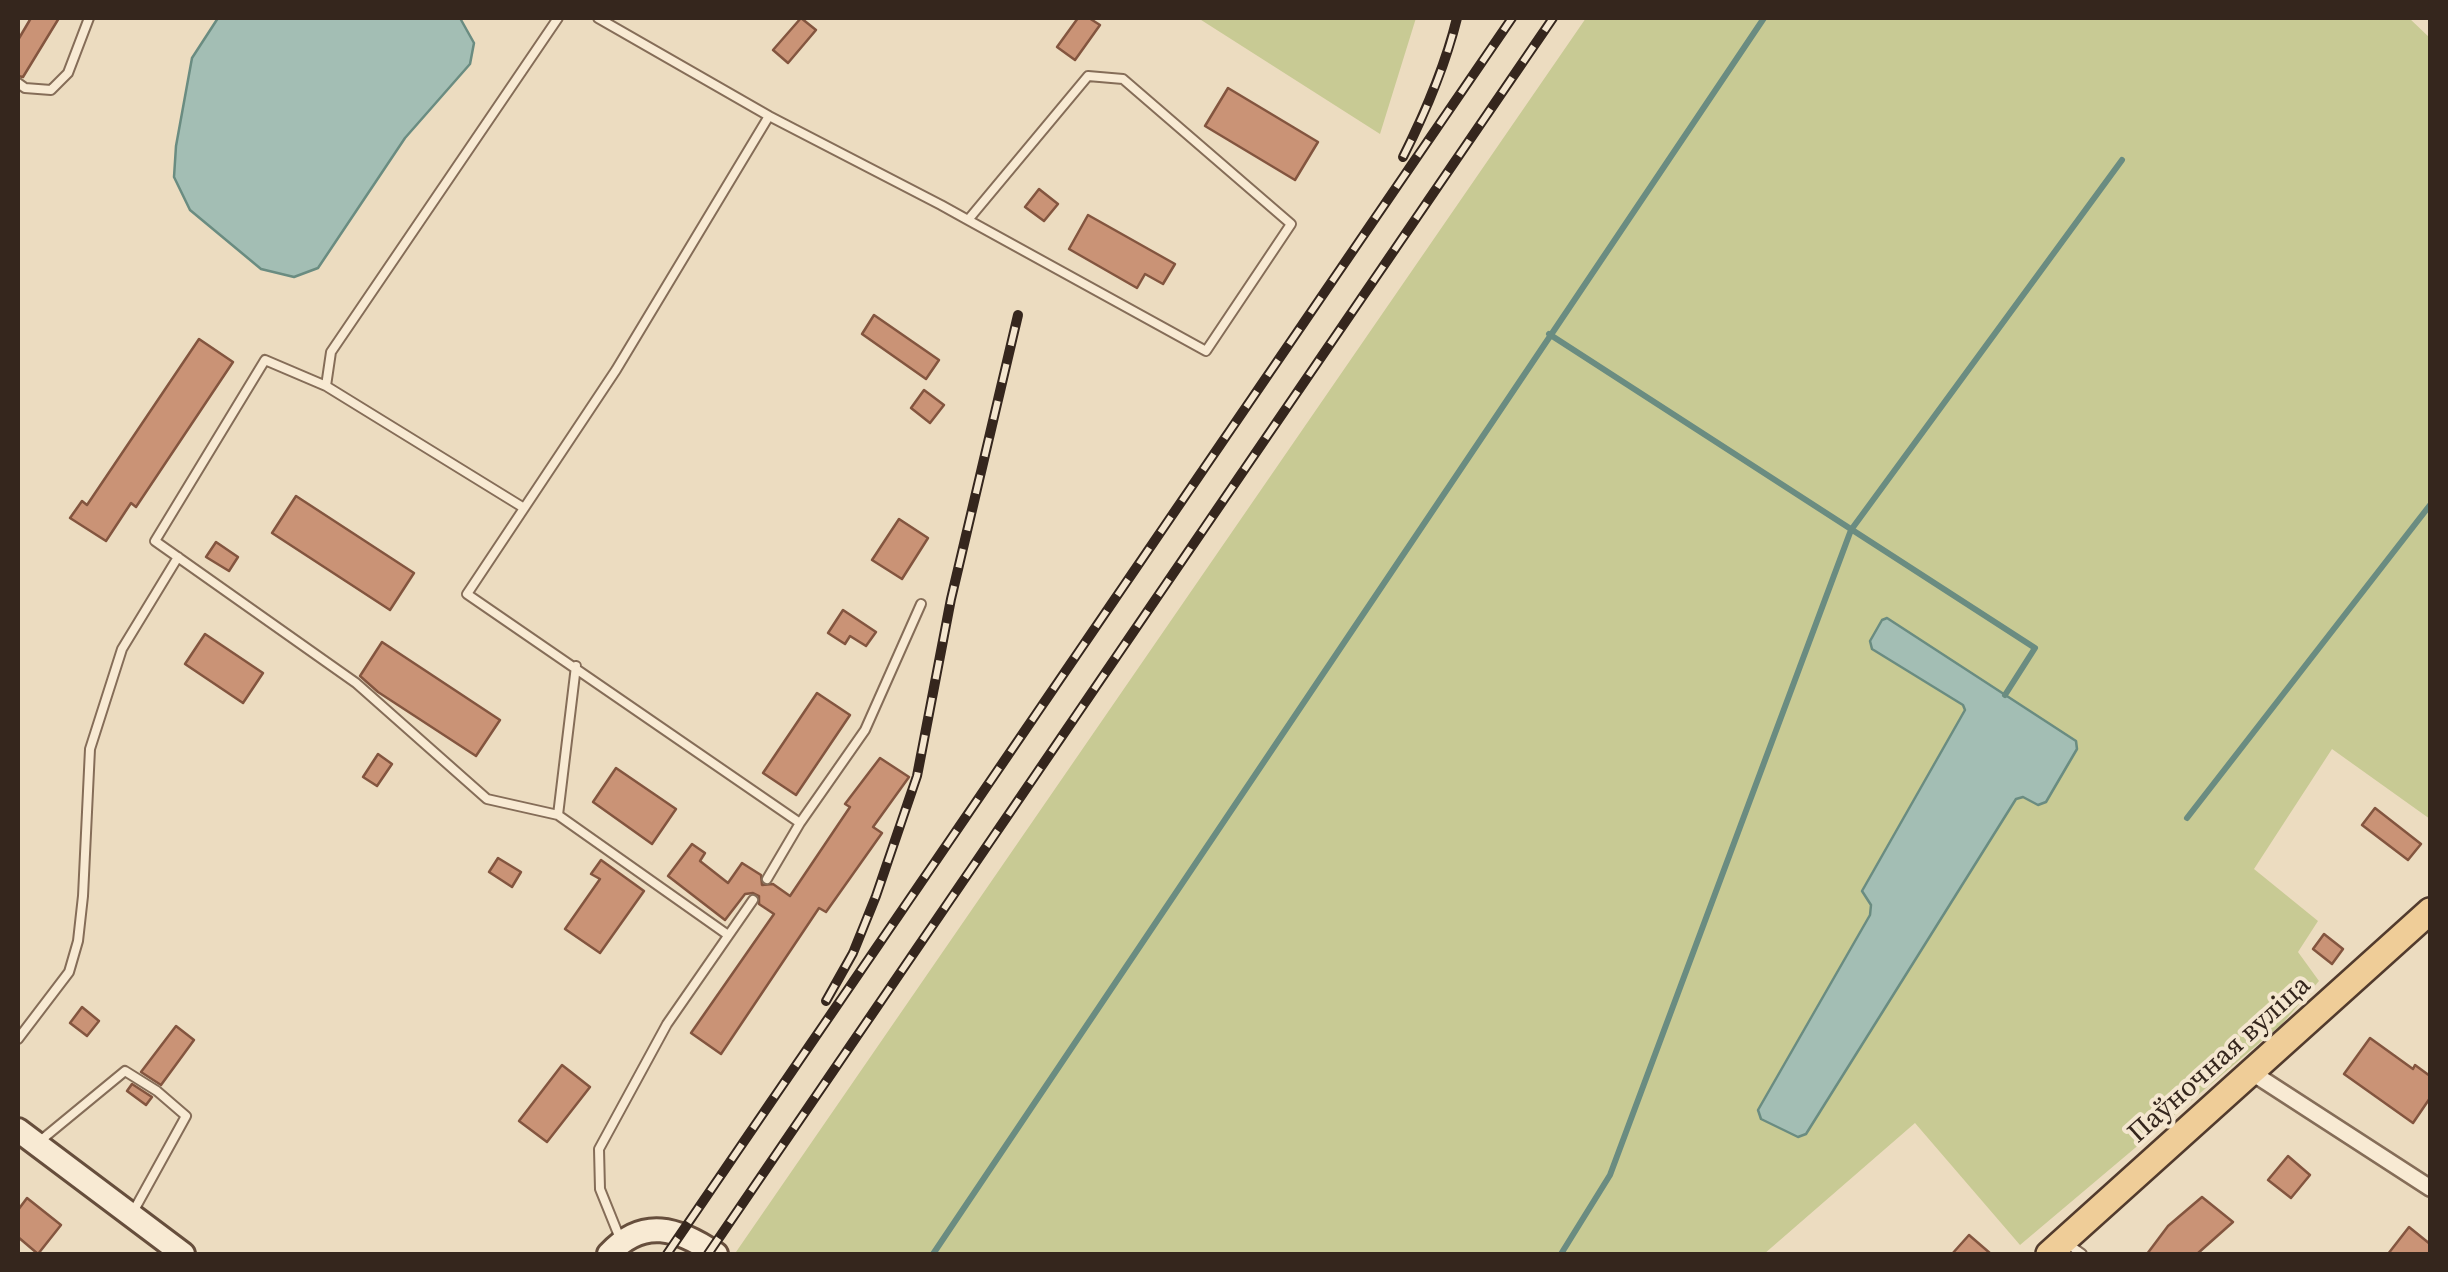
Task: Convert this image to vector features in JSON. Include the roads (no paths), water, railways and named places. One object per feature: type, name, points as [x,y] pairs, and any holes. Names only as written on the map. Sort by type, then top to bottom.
[{"type":"main road","name":"Паўночная вуліца","points":[[2065,1250],[2251,1072],[2430,911]]},
{"type":"main road","points":[[27,1137],[182,1254]]},
{"type":"main road","points":[[615,1248],[638,1232],[656,1229],[681,1234],[716,1254]]},
{"type":"street","points":[[2251,1072],[2430,1188]]},
{"type":"lane","points":[[18,83],[26,88],[51,90],[68,74],[89,18]]},
{"type":"lane","points":[[326,386],[332,352],[558,18]]},
{"type":"lane","points":[[598,18],[769,116],[1206,351],[1291,224],[1123,79],[1088,76],[968,220]]},
{"type":"lane","points":[[769,116],[616,370],[467,594],[800,823]]},
{"type":"lane","points":[[524,508],[326,386],[265,360],[155,541],[356,682],[487,798],[558,815],[728,936]]},
{"type":"lane","points":[[18,1039],[68,972],[78,941],[83,896],[90,749],[122,649],[178,557]]},
{"type":"lane","points":[[767,879],[800,823],[865,730],[921,604]]},
{"type":"lane","points":[[558,815],[576,666]]},
{"type":"lane","points":[[615,1248],[600,1190],[599,1149],[666,1024],[753,900]]},
{"type":"lane","points":[[27,1137],[125,1071],[157,1091],[186,1116],[131,1215]]},
{"type":"waterway","points":[[933,1254],[1764,18]]},
{"type":"waterway","points":[[1561,1254],[1610,1175],[1851,530],[2122,160]]},
{"type":"waterway","points":[[1549,334],[2035,648],[2005,695]]},
{"type":"waterway","points":[[2187,818],[2430,505]]},
{"type":"railway","points":[[1403,157],[1434,89],[1457,18]]},
{"type":"railway","points":[[667,1254],[1512,18]]},
{"type":"railway","points":[[708,1254],[1553,18]]},
{"type":"railway","points":[[826,1001],[853,953],[917,776],[951,599],[1018,315]]}]
